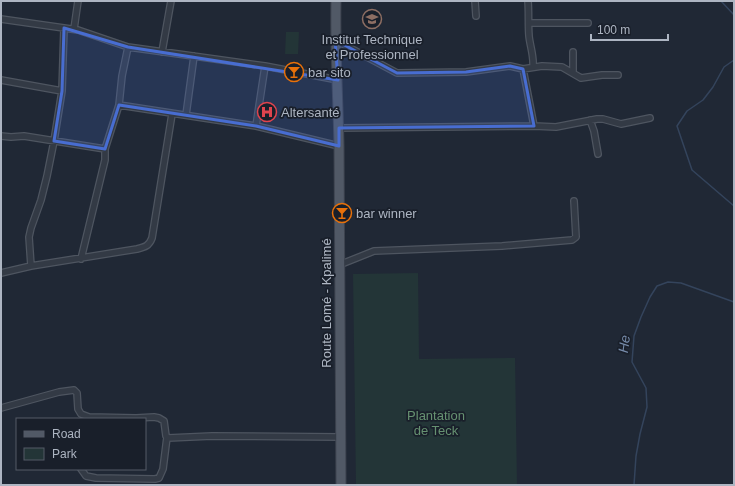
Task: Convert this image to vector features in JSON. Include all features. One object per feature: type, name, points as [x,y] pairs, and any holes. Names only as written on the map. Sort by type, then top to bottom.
[{"type":"main road","name":"Route Lomé - Kpalimé","points":[[336,1],[335,40],[339,128],[341,485]]},
{"type":"street","points":[[74,29],[78,1]]},
{"type":"street","points":[[162,52],[170,1]]},
{"type":"street","points":[[475,1],[476,16]]},
{"type":"street","points":[[528,1],[530,23],[529,35],[533,56],[533,67]]},
{"type":"street","points":[[1,19],[74,29],[128,47],[265,66],[338,80]]},
{"type":"street","points":[[530,23],[588,23]]},
{"type":"street","points":[[31,266],[29,238],[54,141],[62,91],[64,28]]},
{"type":"street","points":[[335,40],[397,73],[466,72],[510,66],[523,69],[533,67],[562,67],[581,78],[602,75],[618,75]]},
{"type":"street","points":[[81,258],[105,160],[105,149],[119,105],[122,76],[128,47]]},
{"type":"street","points":[[573,52],[573,73]]},
{"type":"street","points":[[186,115],[194,56]]},
{"type":"street","points":[[256,126],[265,66]]},
{"type":"street","points":[[523,69],[534,126]]},
{"type":"street","points":[[1,80],[62,91]]},
{"type":"street","points":[[119,105],[256,126],[339,146]]},
{"type":"street","points":[[1,273],[31,266],[137,249],[149,244],[152,238],[172,114]]},
{"type":"street","points":[[339,128],[556,127],[590,120],[603,119],[621,124],[650,118]]},
{"type":"street","points":[[590,120],[594,131],[598,154]]},
{"type":"street","points":[[1,136],[24,136],[105,149]]},
{"type":"street","points":[[339,265],[374,251],[502,246],[572,240],[576,237],[574,201]]},
{"type":"street","points":[[1,408],[59,392],[74,390],[77,393],[78,409],[81,417],[154,417],[164,421],[167,437],[163,470],[159,478],[96,478],[86,476],[82,470]]},
{"type":"street","points":[[167,437],[340,437]]},
{"type":"highlighted area","points":[[64,28],[128,47],[338,80],[335,40],[397,73],[466,72],[510,66],[523,69],[534,126],[339,128],[339,146],[256,126],[119,105],[105,149],[54,141],[62,91]]},
{"type":"green space","points":[[286,32],[299,32],[298,54],[285,54]]},
{"type":"green space","name":"Plantation de Teck","points":[[418,273],[419,359],[515,358],[517,485],[356,485],[353,274]]},
{"type":"waterway","name":"He","points":[[721,1],[734,15]]},
{"type":"waterway","name":"He","points":[[734,60],[724,67],[713,87],[703,100],[687,111],[677,126],[692,170],[734,206]]},
{"type":"waterway","name":"He","points":[[634,485],[636,456],[647,407],[646,388],[632,362],[634,336],[650,297],[657,286],[668,282],[681,283],[734,302]]},
{"type":"place","name":"Institut Technique et Professionnel","points":[[372,19]]},
{"type":"place","name":"bar sito","points":[[294,72]]},
{"type":"place","name":"Altersanté","points":[[267,112]]},
{"type":"place","name":"bar winner","points":[[342,213]]}]
